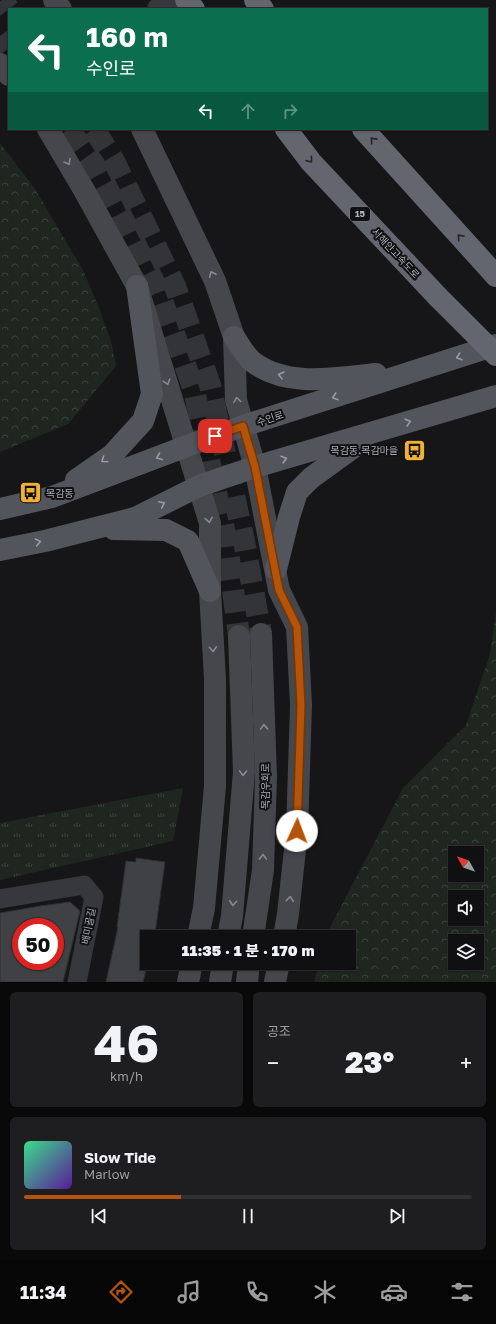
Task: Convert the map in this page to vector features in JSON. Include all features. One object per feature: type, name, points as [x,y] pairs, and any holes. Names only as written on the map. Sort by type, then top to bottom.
[{"type":"highway","points":[[186,0],[193,8]]},
{"type":"highway","points":[[256,0],[262,8]]},
{"type":"highway","name":"서해안고속도로","points":[[287,130],[311,162],[438,297],[496,354]]},
{"type":"highway","points":[[364,130],[491,271]]},
{"type":"main road","points":[[54,0],[60,8]]},
{"type":"main road","points":[[0,64],[8,74]]},
{"type":"main road","points":[[49,130],[84,190],[137,286],[210,523],[210,591],[215,679],[215,786],[204,908],[199,930]]},
{"type":"main road","points":[[143,130],[165,174],[215,281],[234,337],[236,400],[255,467],[279,590],[297,627],[301,705],[297,831],[285,930]]},
{"type":"main road","points":[[52,498],[112,455],[143,422],[152,394],[137,286]]},
{"type":"main road","points":[[234,337],[252,361],[277,375],[309,380],[417,371]]},
{"type":"main road","name":"수인로","points":[[0,509],[52,498],[243,426],[496,345]]},
{"type":"main road","points":[[0,550],[45,541],[135,518],[199,486],[255,467],[496,396]]},
{"type":"main road","points":[[276,569],[297,492],[310,478],[375,432]]},
{"type":"main road","points":[[91,529],[166,530],[188,541],[210,591]]},
{"type":"main road","name":"목감우회로","points":[[253,930],[263,870],[265,800],[261,634]]},
{"type":"main road","points":[[229,930],[232,916],[244,772],[238,636]]},
{"type":"main road","points":[[188,982],[191,970]]},
{"type":"main road","points":[[220,982],[223,970]]},
{"type":"main road","points":[[247,982],[248,970]]},
{"type":"main road","points":[[275,982],[278,970]]},
{"type":"street","points":[[159,8],[171,0],[167,8]]},
{"type":"street","points":[[154,130],[165,174]]},
{"type":"street","name":"배미골길","points":[[0,899],[84,885],[94,897],[77,982]]},
{"type":"green space","points":[[0,143],[35,189],[83,270],[111,341],[116,366],[68,424],[0,452]]},
{"type":"green space","points":[[496,612],[496,982],[314,982],[317,970],[356,970],[356,930],[329,930],[403,788],[466,725],[490,654]]},
{"type":"green space","points":[[183,788],[173,841],[0,880],[0,823]]},
{"type":"building","points":[[136,858],[165,862],[155,930],[140,930],[140,970],[146,970],[143,982],[106,982],[118,927],[126,861],[136,862]]},
{"type":"building","points":[[70,902],[80,911],[63,982],[0,982],[0,913]]},
{"type":"tunnel","points":[[2,0],[8,8]]},
{"type":"tunnel","points":[[0,36],[8,47]]},
{"type":"tunnel","points":[[70,130],[96,167],[159,292],[194,390],[227,544],[239,636]]},
{"type":"tunnel","points":[[95,130],[114,161],[175,286],[210,385],[244,541],[261,634]]},
{"type":"place","name":"목감동.목감마을","points":[[414,450]]},
{"type":"place","name":"목감동","points":[[31,493]]},
{"type":"route","points":[[215,436],[243,426],[255,467],[279,590],[297,627],[301,705],[297,831]]}]
